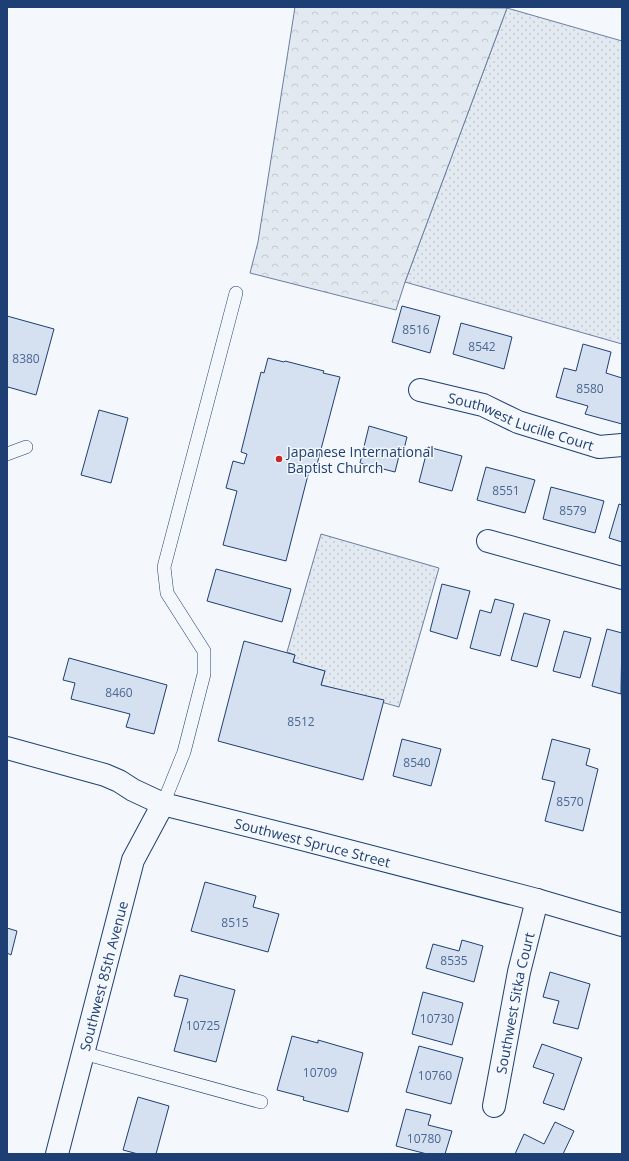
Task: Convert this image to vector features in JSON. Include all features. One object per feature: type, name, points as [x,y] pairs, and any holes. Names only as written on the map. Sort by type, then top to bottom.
[{"type":"street","name":"Southwest Lucille Court","points":[[420,390],[483,405],[518,422],[599,447],[622,445]]},
{"type":"street","points":[[488,541],[622,578]]},
{"type":"street","name":"Southwest Spruce Street","points":[[7,748],[105,774],[163,804],[536,900],[622,925]]},
{"type":"street","name":"Southwest 85th Avenue","points":[[57,1154],[133,860],[163,804]]},
{"type":"street","name":"Southwest Sitka Court","points":[[494,1106],[518,972],[536,900]]},
{"type":"lane","points":[[163,804],[184,752],[204,674],[204,651],[167,593],[164,567],[236,293]]},
{"type":"lane","points":[[7,454],[26,447]]},
{"type":"lane","points":[[83,1053],[261,1102]]},
{"type":"green space","points":[[295,7],[507,8],[405,282],[396,310],[250,273],[258,242]]},
{"type":"green space","points":[[507,8],[622,41],[622,344],[405,282]]},
{"type":"green space","points":[[321,534],[439,568],[399,707],[321,685],[325,671],[293,662],[295,655],[287,652]]},
{"type":"building","points":[[402,306],[440,316],[430,353],[392,342]]},
{"type":"building","points":[[7,316],[54,329],[36,395],[8,387],[7,391]]},
{"type":"building","points":[[461,323],[512,337],[504,369],[453,354]]},
{"type":"building","points":[[583,344],[611,352],[606,373],[622,378],[622,424],[585,414],[588,406],[556,397],[564,368],[576,371]]},
{"type":"building","points":[[268,358],[324,371],[323,373],[340,377],[315,472],[309,471],[286,561],[223,545],[237,491],[226,488],[233,461],[244,464],[247,454],[241,452],[261,372],[264,373]]},
{"type":"building","points":[[99,410],[128,418],[111,483],[81,475]]},
{"type":"building","points":[[369,426],[407,437],[402,457],[399,456],[395,472],[360,463]]},
{"type":"building","points":[[428,447],[462,456],[452,491],[419,482]]},
{"type":"building","points":[[486,467],[535,480],[525,513],[477,500]]},
{"type":"building","points":[[551,487],[604,501],[595,533],[543,519]]},
{"type":"building","points":[[619,504],[622,505],[622,542],[609,538]]},
{"type":"building","points":[[216,569],[291,589],[282,622],[207,601]]},
{"type":"building","points":[[442,584],[470,591],[457,639],[430,631]]},
{"type":"building","points":[[495,599],[514,604],[500,656],[470,648],[480,610],[491,613]]},
{"type":"building","points":[[524,613],[550,620],[537,667],[511,660]]},
{"type":"building","points":[[607,629],[622,633],[621,694],[592,686]]},
{"type":"building","points":[[564,631],[591,638],[580,678],[553,671]]},
{"type":"building","points":[[244,641],[295,655],[293,662],[325,671],[321,685],[384,700],[363,780],[218,741]]},
{"type":"building","points":[[69,658],[167,685],[154,734],[126,727],[130,714],[71,699],[75,683],[63,680]]},
{"type":"building","points":[[402,739],[441,749],[431,786],[393,776]]},
{"type":"building","points":[[552,739],[590,749],[586,765],[598,769],[583,831],[545,821],[555,782],[542,779]]},
{"type":"building","points":[[205,882],[256,896],[253,907],[279,914],[268,952],[191,931]]},
{"type":"building","points":[[7,928],[17,931],[11,955],[7,953]]},
{"type":"building","points":[[462,940],[483,946],[474,982],[426,968],[433,944],[459,951]]},
{"type":"building","points":[[550,972],[590,984],[578,1029],[553,1023],[559,1001],[543,997]]},
{"type":"building","points":[[180,975],[235,990],[216,1062],[174,1051],[188,999],[174,996]]},
{"type":"building","points":[[423,992],[463,1003],[452,1045],[412,1034]]},
{"type":"building","points":[[292,1036],[318,1043],[318,1040],[363,1053],[348,1112],[303,1100],[304,1097],[277,1090]]},
{"type":"building","points":[[542,1044],[582,1058],[564,1110],[543,1103],[554,1074],[533,1067]]},
{"type":"building","points":[[419,1046],[463,1058],[451,1104],[406,1092]]},
{"type":"building","points":[[138,1097],[169,1106],[156,1154],[138,1154],[123,1150]]},
{"type":"building","points":[[406,1109],[431,1115],[428,1125],[452,1131],[445,1154],[427,1154],[396,1146]]},
{"type":"building","points":[[555,1122],[574,1131],[563,1154],[515,1154],[524,1134],[544,1144]]},
{"type":"place","name":"Japanese International Baptist Church","points":[[279,459]]}]
